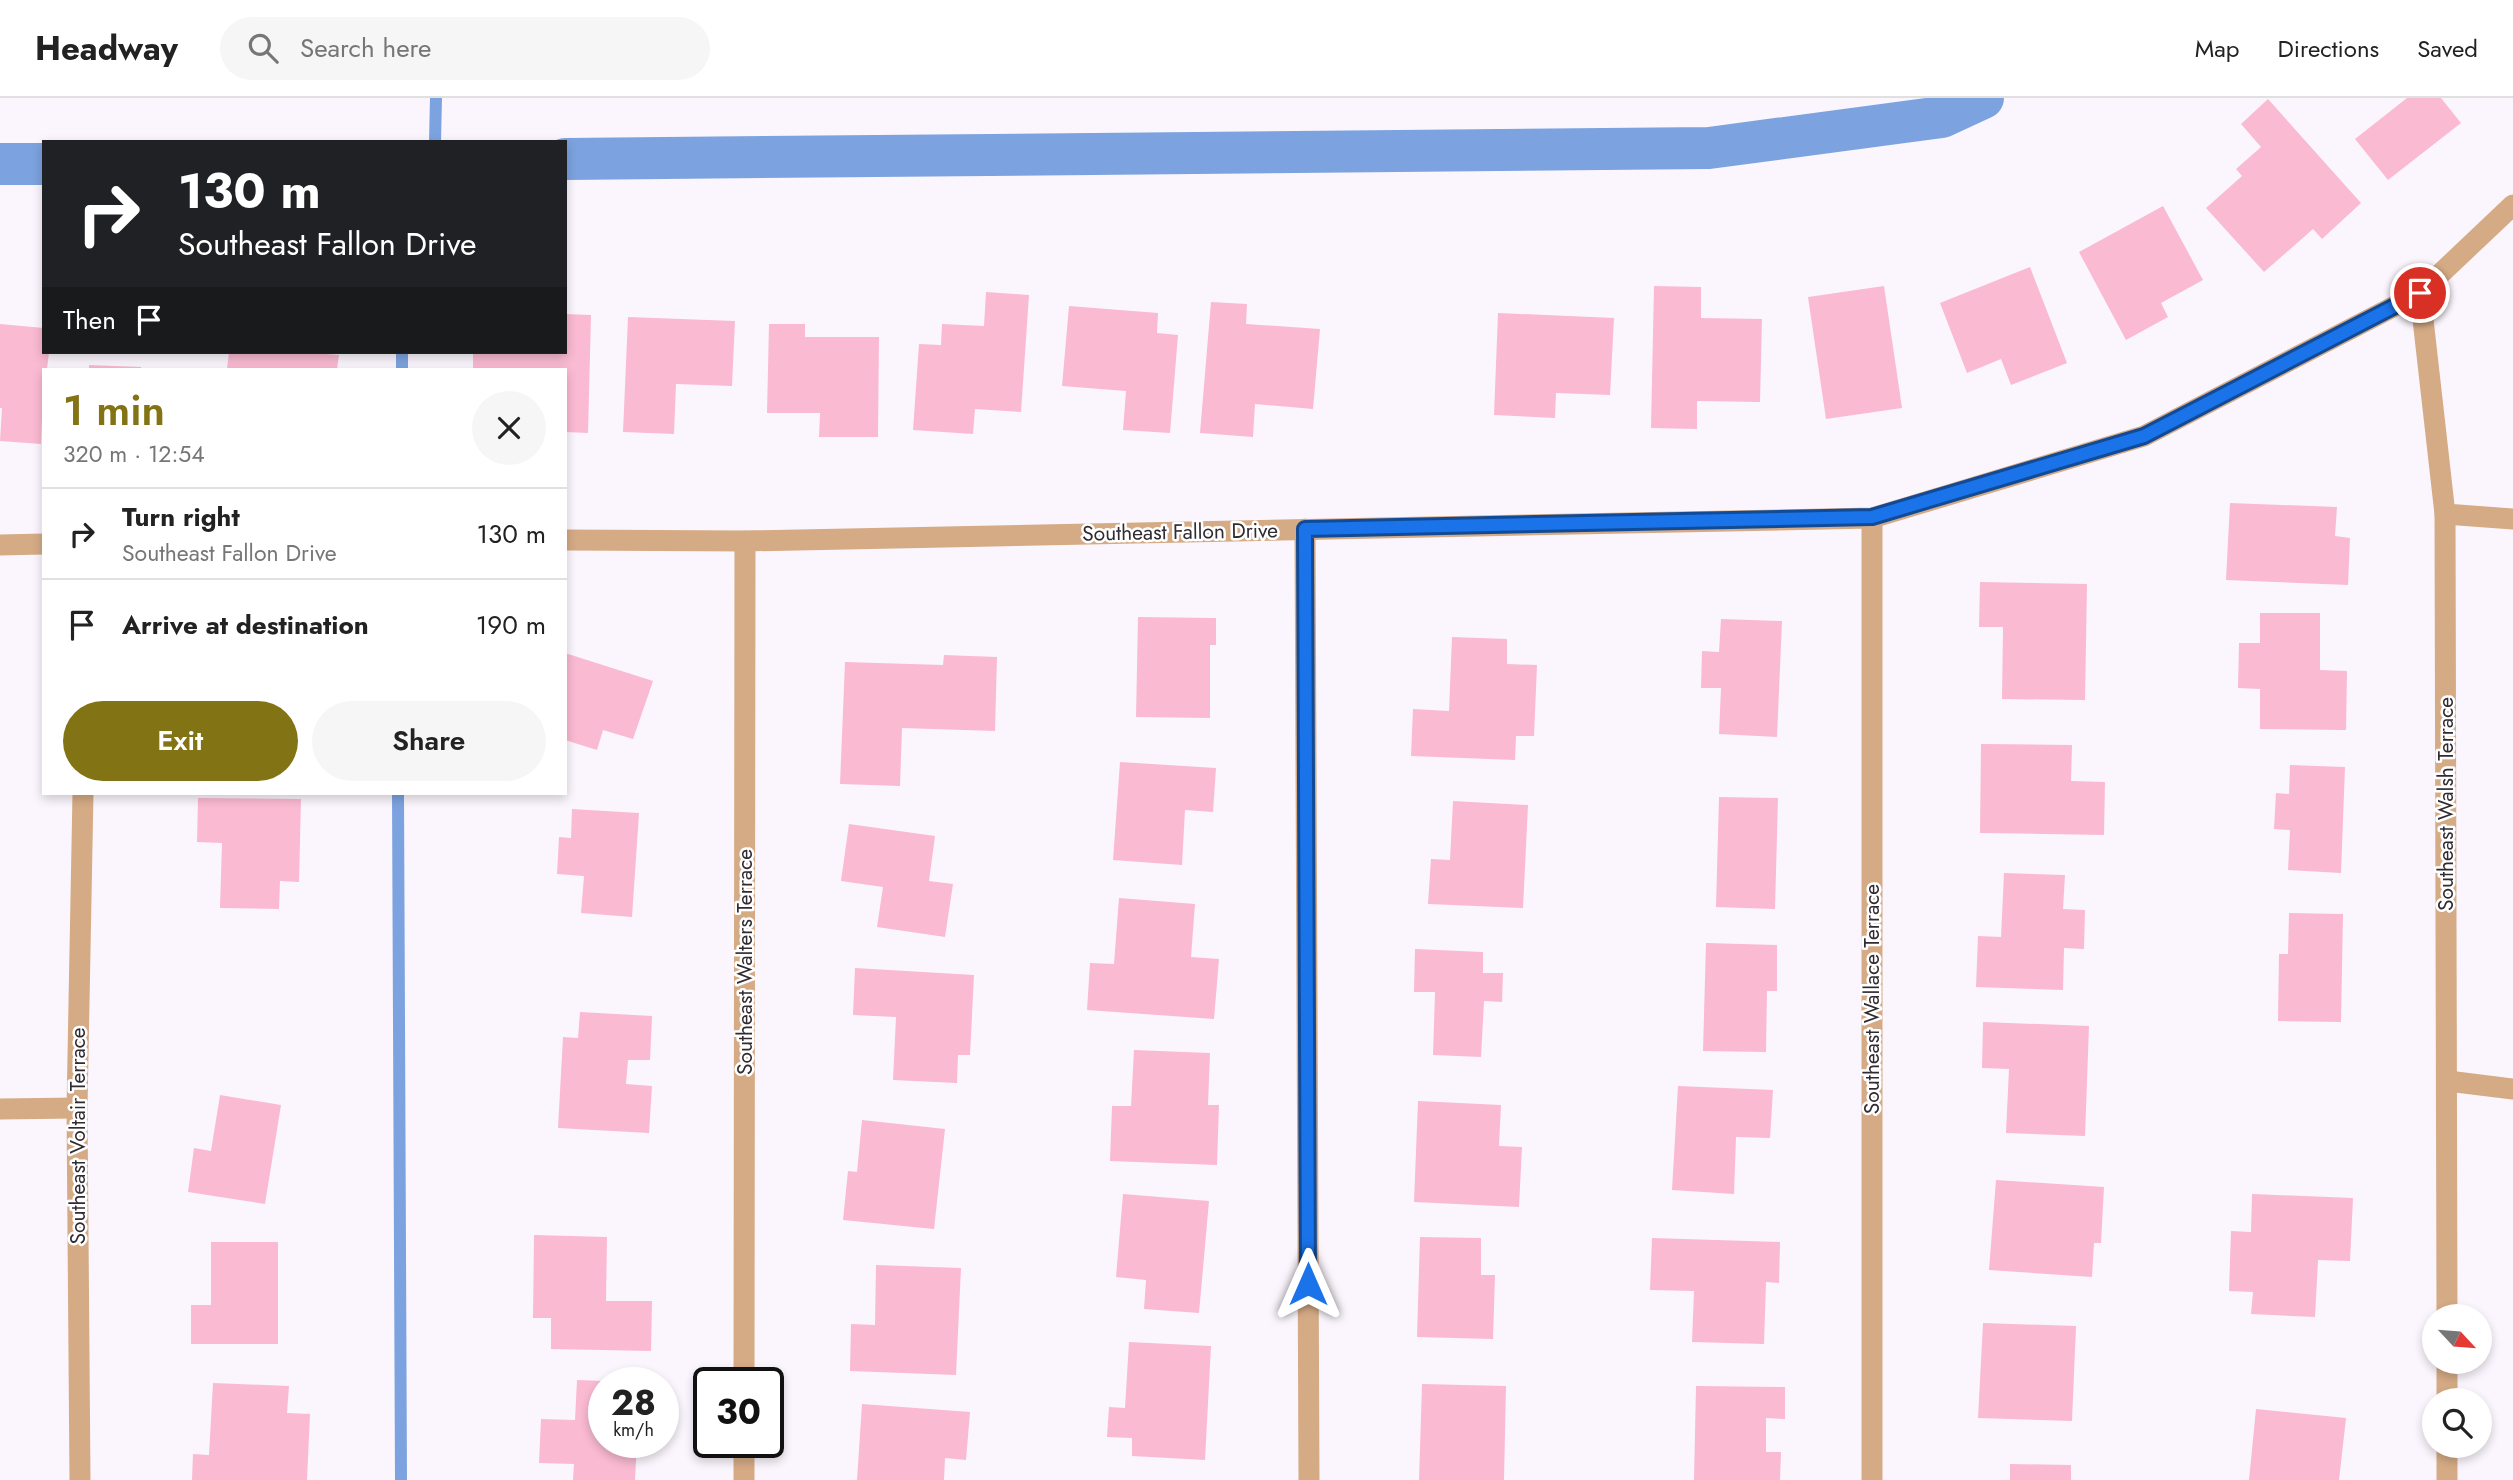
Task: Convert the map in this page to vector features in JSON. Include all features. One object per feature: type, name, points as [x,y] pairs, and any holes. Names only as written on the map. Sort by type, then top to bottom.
[{"type":"street","name":"Southeast Fallon Drive","points":[[567,540],[745,541],[1872,517],[2144,436],[2420,293],[2513,205]]},
{"type":"street","name":"Southeast Walsh Terrace","points":[[2420,293],[2445,514],[2447,1304]]},
{"type":"street","points":[[2445,514],[2513,519]]},
{"type":"street","name":"Southeast Wallace Terrace","points":[[1872,517],[1872,1480]]},
{"type":"street","points":[[1305,529],[1309,1480]]},
{"type":"street","name":"Southeast Walters Terrace","points":[[744,1367],[745,541]]},
{"type":"street","points":[[0,545],[42,544]]},
{"type":"street","name":"Southeast Voltair Terrace","points":[[80,1480],[77,1108],[83,795]]},
{"type":"street","points":[[2448,1081],[2513,1089]]},
{"type":"street","points":[[0,1109],[77,1108]]},
{"type":"street","points":[[744,1458],[744,1480]]},
{"type":"street","points":[[2447,1458],[2447,1480]]},
{"type":"building","points":[[2407,98],[2441,98],[2461,123],[2388,180],[2355,139]]},
{"type":"building","points":[[2268,99],[2361,203],[2322,239],[2313,229],[2264,272],[2206,208],[2242,176],[2236,169],[2261,147],[2241,124]]},
{"type":"building","points":[[2163,206],[2203,280],[2161,303],[2168,317],[2126,340],[2079,252]]},
{"type":"building","points":[[2030,267],[2067,363],[2011,385],[2001,359],[1967,373],[1940,303]]},
{"type":"building","points":[[1654,286],[1701,287],[1701,318],[1762,319],[1760,402],[1697,401],[1697,429],[1651,428]]},
{"type":"building","points":[[1884,286],[1902,408],[1826,419],[1808,297]]},
{"type":"building","points":[[986,292],[1029,295],[1021,412],[975,409],[973,434],[913,430],[919,344],[941,345],[942,324],[984,326]]},
{"type":"building","points":[[1211,302],[1247,304],[1246,324],[1320,329],[1313,409],[1255,404],[1253,437],[1200,433]]},
{"type":"building","points":[[1069,306],[1158,313],[1157,333],[1178,335],[1170,433],[1123,430],[1126,391],[1062,386]]},
{"type":"building","points":[[1498,313],[1614,318],[1610,395],[1556,393],[1555,418],[1494,415]]},
{"type":"building","points":[[567,314],[591,315],[588,433],[567,432],[567,368],[473,368],[473,354],[567,354]]},
{"type":"building","points":[[628,317],[735,321],[732,386],[676,384],[674,434],[623,432]]},
{"type":"building","points":[[0,324],[42,328],[42,354],[49,354],[47,368],[42,368],[41,444],[0,441]]},
{"type":"building","points":[[769,324],[805,324],[805,337],[879,337],[878,437],[819,437],[820,413],[767,413]]},
{"type":"building","points":[[229,354],[339,355],[337,368],[227,368]]},
{"type":"building","points":[[89,365],[141,367],[141,368],[89,368]]},
{"type":"building","points":[[2230,503],[2337,507],[2335,536],[2350,538],[2348,585],[2226,580]]},
{"type":"building","points":[[1980,582],[2087,584],[2085,700],[2002,699],[2003,627],[1979,627]]},
{"type":"building","points":[[2260,613],[2320,613],[2320,670],[2347,671],[2346,730],[2260,729],[2260,689],[2238,688],[2239,643],[2260,643]]},
{"type":"building","points":[[1138,617],[1216,618],[1216,645],[1210,645],[1210,718],[1136,717]]},
{"type":"building","points":[[1721,619],[1782,621],[1777,737],[1719,734],[1721,688],[1701,688],[1702,651],[1719,652]]},
{"type":"building","points":[[1452,637],[1507,639],[1507,664],[1537,665],[1534,736],[1516,736],[1515,760],[1411,756],[1413,709],[1449,711]]},
{"type":"building","points":[[567,654],[653,681],[633,739],[603,730],[597,750],[567,741]]},
{"type":"building","points":[[944,655],[997,657],[995,731],[902,728],[900,786],[840,784],[845,662],[943,665]]},
{"type":"building","points":[[1981,744],[2072,745],[2071,781],[2105,782],[2104,835],[1980,833]]},
{"type":"building","points":[[1120,762],[1216,768],[1213,812],[1185,810],[1182,865],[1113,860]]},
{"type":"building","points":[[2290,765],[2345,767],[2341,873],[2288,870],[2290,830],[2274,829],[2276,793],[2289,794]]},
{"type":"building","points":[[1719,797],[1778,798],[1775,909],[1716,907]]},
{"type":"building","points":[[198,798],[301,799],[299,882],[280,881],[279,909],[220,908],[222,843],[197,842]]},
{"type":"building","points":[[1453,801],[1528,805],[1523,908],[1428,904],[1431,859],[1450,860]]},
{"type":"building","points":[[572,809],[639,813],[632,917],[581,913],[584,876],[557,874],[559,837],[571,838]]},
{"type":"building","points":[[849,824],[935,836],[929,881],[953,884],[945,937],[877,927],[883,887],[841,881]]},
{"type":"building","points":[[2004,873],[2065,875],[2063,909],[2085,910],[2084,949],[2064,948],[2063,990],[1976,987],[1978,936],[2001,937]]},
{"type":"building","points":[[1119,898],[1195,904],[1191,957],[1219,959],[1214,1019],[1087,1010],[1090,963],[1114,964]]},
{"type":"building","points":[[2289,913],[2343,914],[2341,1022],[2278,1021],[2279,954],[2288,954]]},
{"type":"building","points":[[1706,943],[1777,945],[1777,991],[1767,991],[1766,1052],[1703,1051]]},
{"type":"building","points":[[1415,949],[1483,952],[1483,973],[1503,973],[1502,1002],[1484,1001],[1481,1057],[1433,1055],[1435,992],[1414,992]]},
{"type":"building","points":[[855,968],[974,975],[970,1055],[958,1055],[957,1083],[893,1080],[896,1017],[853,1015]]},
{"type":"building","points":[[580,1012],[652,1016],[650,1060],[628,1060],[626,1084],[652,1086],[649,1133],[558,1128],[563,1037],[578,1038]]},
{"type":"building","points":[[1983,1022],[2089,1026],[2085,1136],[2006,1133],[2009,1069],[1982,1068]]},
{"type":"building","points":[[1134,1050],[1210,1053],[1208,1105],[1219,1105],[1217,1165],[1110,1161],[1112,1106],[1131,1106]]},
{"type":"building","points":[[1678,1086],[1773,1090],[1770,1138],[1736,1137],[1734,1194],[1672,1190]]},
{"type":"building","points":[[220,1095],[281,1105],[265,1204],[188,1192],[194,1148],[211,1151]]},
{"type":"building","points":[[1418,1101],[1501,1105],[1499,1146],[1522,1147],[1519,1207],[1414,1202]]},
{"type":"building","points":[[862,1120],[945,1129],[934,1229],[843,1220],[848,1171],[857,1172]]},
{"type":"building","points":[[1996,1180],[2104,1187],[2101,1243],[2094,1243],[2092,1277],[1989,1270]]},
{"type":"building","points":[[1123,1194],[1209,1201],[1199,1313],[1144,1309],[1146,1280],[1116,1277]]},
{"type":"building","points":[[2252,1194],[2353,1198],[2350,1261],[2318,1260],[2315,1317],[2251,1314],[2253,1292],[2229,1291],[2231,1231],[2251,1232]]},
{"type":"building","points":[[534,1235],[607,1237],[606,1301],[652,1301],[651,1351],[551,1349],[551,1318],[533,1318]]},
{"type":"building","points":[[1420,1237],[1481,1238],[1481,1275],[1495,1275],[1493,1339],[1417,1337]]},
{"type":"building","points":[[1652,1238],[1780,1242],[1779,1283],[1766,1282],[1764,1344],[1692,1342],[1694,1291],[1650,1290]]},
{"type":"building","points":[[211,1242],[278,1242],[278,1344],[191,1344],[191,1305],[211,1305]]},
{"type":"building","points":[[876,1265],[961,1268],[956,1375],[850,1371],[851,1324],[875,1325]]},
{"type":"building","points":[[1983,1323],[2076,1326],[2072,1421],[1978,1418]]},
{"type":"building","points":[[1129,1342],[1211,1346],[1205,1460],[1132,1456],[1132,1438],[1107,1437],[1109,1407],[1125,1408]]},
{"type":"building","points":[[577,1380],[588,1380],[588,1458],[636,1458],[635,1480],[573,1480],[574,1464],[539,1463],[541,1419],[575,1420]]},
{"type":"building","points":[[213,1383],[289,1386],[287,1413],[310,1414],[307,1480],[192,1480],[193,1454],[209,1455]]},
{"type":"building","points":[[1422,1384],[1506,1386],[1504,1480],[1419,1480]]},
{"type":"building","points":[[1696,1386],[1785,1387],[1785,1419],[1766,1418],[1766,1452],[1781,1452],[1780,1480],[1694,1480]]},
{"type":"building","points":[[862,1404],[970,1412],[966,1460],[945,1458],[944,1480],[857,1480]]},
{"type":"building","points":[[2256,1409],[2346,1418],[2339,1480],[2249,1480]]},
{"type":"building","points":[[2010,1464],[2071,1465],[2071,1480],[2010,1480]]},
{"type":"waterway","points":[[435,140],[436,98]]},
{"type":"waterway","points":[[567,159],[1709,148],[1942,117],[1983,98]]},
{"type":"waterway","points":[[0,164],[42,164]]},
{"type":"waterway","points":[[402,354],[402,368]]},
{"type":"waterway","points":[[398,795],[401,1480]]},
{"type":"route","points":[[1308,1284],[1305,529],[1872,517],[2144,436],[2420,293]]}]
